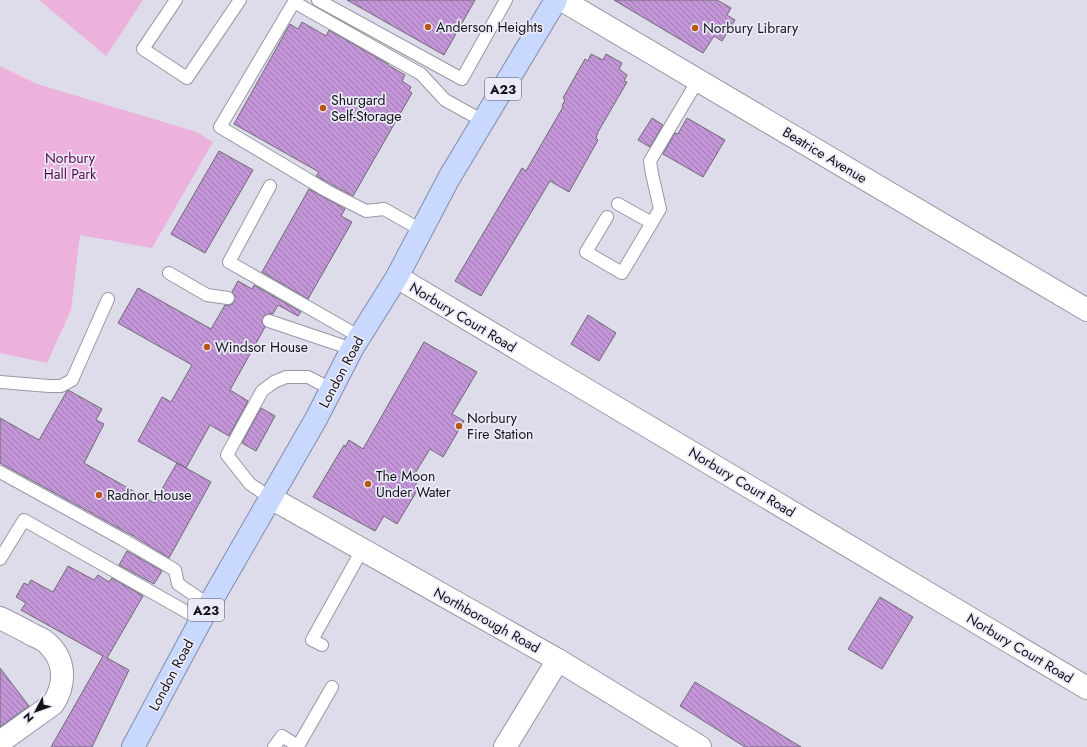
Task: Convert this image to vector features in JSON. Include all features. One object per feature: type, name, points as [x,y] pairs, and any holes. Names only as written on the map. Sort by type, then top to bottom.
[{"type":"highway","name":"London Road","points":[[133,747],[205,612],[316,419],[356,343],[397,277],[421,230],[483,121],[556,0]]},
{"type":"street","name":"Beatrice Avenue","points":[[562,0],[1087,310]]},
{"type":"street","name":"Norbury Court Road","points":[[397,277],[1087,688]]},
{"type":"street","name":"Northborough Road","points":[[271,498],[558,660],[700,747]]},
{"type":"street","points":[[0,618],[46,642],[55,653],[63,674],[62,685],[53,704],[0,742]]},
{"type":"street","points":[[505,747],[558,660]]},
{"type":"lane","points":[[176,0],[142,49],[187,78],[240,0]]},
{"type":"lane","points":[[318,0],[462,79],[506,0]]},
{"type":"lane","points":[[421,230],[384,209],[366,211],[359,208],[327,191],[220,127],[294,2],[421,74],[445,100],[483,121]]},
{"type":"lane","points":[[607,217],[586,252],[622,273],[660,208],[650,161],[698,80]]},
{"type":"lane","points":[[270,186],[229,262],[356,343]]},
{"type":"lane","points":[[618,204],[652,223]]},
{"type":"lane","points":[[168,273],[207,295],[228,298]]},
{"type":"lane","points":[[0,382],[61,386],[72,380],[108,299]]},
{"type":"lane","points":[[269,321],[356,343]]},
{"type":"lane","points":[[271,498],[250,484],[227,455],[262,391],[274,382],[286,377],[308,377],[331,390]]},
{"type":"lane","points":[[0,472],[175,570],[178,584],[205,612]]},
{"type":"lane","points":[[0,559],[24,520],[205,612]]},
{"type":"lane","points":[[322,645],[312,640],[362,550]]},
{"type":"lane","points":[[274,747],[282,736],[298,746],[332,687]]},
{"type":"green space","points":[[39,0],[143,0],[106,56]]},
{"type":"green space","name":"Norbury Hall Park","points":[[0,66],[37,84],[197,132],[213,142],[152,248],[80,235],[71,310],[47,363],[0,353]]},
{"type":"building","name":"Anderson Heights","points":[[347,0],[475,0],[444,55]]},
{"type":"building","name":"Norbury Library","points":[[614,0],[717,0],[731,8],[727,15],[735,20],[722,41],[714,36],[703,53]]},
{"type":"building","name":"Shurgard Self-Storage","points":[[302,22],[326,36],[329,30],[388,64],[405,75],[402,81],[411,87],[409,91],[412,93],[353,196],[316,176],[319,172],[234,124],[290,24],[298,29]]},
{"type":"building","points":[[591,54],[603,60],[606,54],[622,63],[619,69],[627,75],[624,81],[627,82],[598,132],[596,138],[598,140],[569,192],[550,181],[481,296],[455,281],[522,168],[526,171],[563,107],[562,106],[565,100],[563,98],[585,59],[588,61]]},
{"type":"building","points":[[652,118],[663,125],[650,147],[638,140]]},
{"type":"building","points":[[687,118],[725,140],[703,177],[663,154],[675,133],[678,134]]},
{"type":"building","points":[[219,151],[253,170],[205,253],[171,234]]},
{"type":"building","points":[[309,189],[345,209],[341,216],[352,222],[308,299],[262,272]]},
{"type":"building","name":"Windsor House","points":[[238,281],[252,289],[254,285],[301,312],[298,316],[278,305],[273,314],[264,316],[262,322],[265,327],[230,390],[248,401],[229,436],[210,425],[186,468],[138,441],[162,397],[171,402],[192,365],[118,323],[138,288],[211,329],[225,305],[230,305],[234,302],[235,296],[232,292]]},
{"type":"building","points":[[588,315],[616,333],[599,361],[571,344]]},
{"type":"building","points":[[424,342],[477,372],[452,414],[464,421],[443,457],[430,449],[412,478],[418,481],[414,487],[418,489],[397,524],[384,516],[375,531],[313,497],[344,445],[345,447],[349,440],[363,449]]},
{"type":"building","name":"Radnor House","points":[[68,390],[102,409],[96,420],[104,424],[84,463],[154,503],[177,463],[211,482],[169,558],[135,537],[0,463],[0,418],[39,440]]},
{"type":"building","points":[[261,408],[275,416],[256,451],[242,443]]},
{"type":"building","points":[[127,551],[162,571],[154,584],[119,565]]},
{"type":"building","points":[[68,566],[94,580],[98,575],[109,582],[112,578],[143,596],[107,658],[129,670],[92,747],[51,747],[103,656],[21,610],[26,603],[16,597],[24,583],[28,585],[31,580],[53,592]]},
{"type":"building","points":[[880,597],[913,617],[882,669],[848,649]]},
{"type":"building","points":[[0,668],[29,706],[0,727]]},
{"type":"building","points":[[695,682],[801,747],[745,747],[680,706]]},
{"type":"place","name":"Anderson Heights","points":[[428,27]]},
{"type":"place","name":"Norbury Library","points":[[695,28]]},
{"type":"place","name":"Shurgard Self-Storage","points":[[323,108]]},
{"type":"place","name":"Windsor House","points":[[207,347]]},
{"type":"place","name":"Norbury Fire Station","points":[[459,426]]},
{"type":"place","name":"The Moon Under Water","points":[[368,484]]},
{"type":"place","name":"Radnor House","points":[[99,495]]}]
